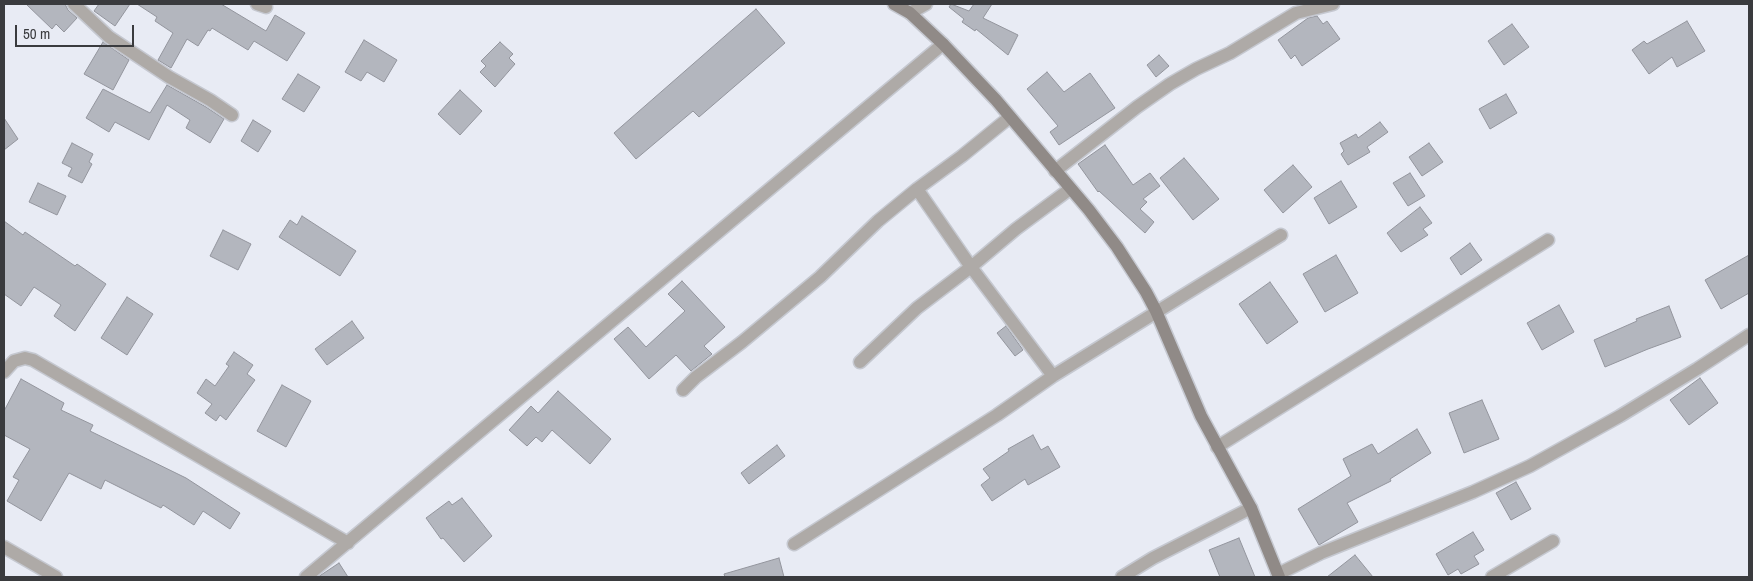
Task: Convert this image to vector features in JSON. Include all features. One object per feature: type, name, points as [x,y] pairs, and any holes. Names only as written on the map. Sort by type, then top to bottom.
[{"type":"street","points":[[74,4],[109,36],[169,77],[232,115]]},
{"type":"street","points":[[894,4],[910,13],[943,44],[1010,117],[1089,210],[1117,247],[1156,311],[1197,408],[1251,508],[1279,576],[1321,553],[1473,492],[1530,466],[1620,416],[1749,335]]},
{"type":"street","points":[[910,13],[926,4]]},
{"type":"street","points":[[1056,171],[1170,84],[1230,52],[1296,13],[1333,4]]},
{"type":"street","points":[[306,577],[943,44]]},
{"type":"street","points":[[682,390],[820,277],[878,221],[1010,117]]},
{"type":"street","points":[[917,189],[971,267],[1053,376]]},
{"type":"street","points":[[860,362],[917,308],[971,267],[1016,229],[1070,189]]},
{"type":"street","points":[[794,544],[989,420],[1053,376],[1281,235]]},
{"type":"street","points":[[1217,447],[1548,240]]},
{"type":"street","points":[[4,372],[14,362],[25,358],[33,360],[348,543]]},
{"type":"street","points":[[1122,577],[1153,558],[1251,508]]},
{"type":"street","points":[[1492,577],[1553,541]]},
{"type":"street","points":[[4,547],[56,577]]},
{"type":"building","points":[[26,4],[65,4],[68,10],[77,18],[64,32],[56,24],[52,29]]},
{"type":"building","points":[[99,4],[130,4],[115,26],[94,11]]},
{"type":"building","points":[[137,4],[221,4],[266,31],[275,15],[305,33],[287,61],[254,41],[248,50],[212,28],[210,31],[208,30],[198,46],[187,39],[171,68],[158,60],[173,33],[155,21],[157,17]]},
{"type":"building","points":[[951,4],[969,11],[974,4],[992,4],[983,18],[1018,35],[1008,55],[976,29],[975,31],[962,22],[964,19],[949,7]]},
{"type":"building","points":[[756,9],[785,43],[699,117],[693,111],[636,159],[614,133]]},
{"type":"building","points":[[1317,16],[1323,24],[1327,21],[1340,39],[1302,66],[1295,55],[1291,59],[1278,40],[1308,18]]},
{"type":"building","points":[[1687,21],[1705,51],[1677,67],[1672,57],[1649,74],[1632,50],[1644,41],[1647,44]]},
{"type":"building","points":[[1512,24],[1529,47],[1504,65],[1488,41]]},
{"type":"building","points":[[364,40],[397,60],[384,82],[367,72],[361,81],[345,72]]},
{"type":"building","points":[[103,42],[129,60],[113,90],[84,74]]},
{"type":"building","points":[[500,42],[513,54],[509,58],[515,64],[495,87],[480,72],[486,66],[481,61]]},
{"type":"building","points":[[1159,55],[1169,66],[1156,77],[1147,65]]},
{"type":"building","points":[[1047,72],[1064,92],[1090,73],[1115,108],[1059,145],[1050,132],[1058,126],[1027,89]]},
{"type":"building","points":[[298,74],[320,87],[304,112],[282,99]]},
{"type":"building","points":[[167,85],[224,119],[210,143],[186,128],[190,120],[167,105],[149,140],[115,122],[109,132],[86,118],[103,89],[150,113]]},
{"type":"building","points":[[460,90],[482,111],[460,135],[438,114]]},
{"type":"building","points":[[1506,94],[1517,113],[1490,129],[1479,109]]},
{"type":"building","points":[[4,118],[18,139],[4,150]]},
{"type":"building","points":[[253,120],[271,131],[258,152],[241,141]]},
{"type":"building","points":[[1380,122],[1388,132],[1367,147],[1370,152],[1348,165],[1341,154],[1344,151],[1340,143],[1356,134],[1358,138]]},
{"type":"building","points":[[72,143],[93,154],[89,162],[92,164],[82,183],[68,176],[72,168],[62,163]]},
{"type":"building","points":[[1429,143],[1443,162],[1422,176],[1409,157]]},
{"type":"building","points":[[1105,145],[1133,185],[1150,173],[1160,186],[1143,199],[1147,202],[1140,209],[1154,222],[1145,233],[1098,192],[1078,164]]},
{"type":"building","points":[[1184,158],[1219,199],[1193,220],[1160,178]]},
{"type":"building","points":[[1293,165],[1312,187],[1283,213],[1264,190]]},
{"type":"building","points":[[1410,173],[1425,196],[1408,206],[1393,183]]},
{"type":"building","points":[[1341,181],[1357,207],[1329,224],[1314,198]]},
{"type":"building","points":[[38,183],[66,196],[57,215],[29,202]]},
{"type":"building","points":[[1420,207],[1432,223],[1423,229],[1428,235],[1401,252],[1387,233]]},
{"type":"building","points":[[302,216],[356,251],[340,276],[279,237],[290,220],[297,225]]},
{"type":"building","points":[[4,221],[23,235],[25,232],[75,266],[77,264],[106,284],[75,331],[54,316],[61,305],[34,287],[21,306],[4,294]]},
{"type":"building","points":[[223,230],[251,244],[238,270],[210,256]]},
{"type":"building","points":[[1470,243],[1482,260],[1461,275],[1450,258]]},
{"type":"building","points":[[1336,255],[1358,293],[1325,312],[1303,274]]},
{"type":"building","points":[[1749,255],[1749,293],[1721,309],[1705,280]]},
{"type":"building","points":[[682,281],[725,327],[704,346],[712,354],[691,371],[676,355],[649,379],[614,339],[628,327],[646,347],[685,311],[668,294]]},
{"type":"building","points":[[1270,282],[1298,322],[1267,344],[1239,304]]},
{"type":"building","points":[[127,297],[153,314],[127,355],[101,338]]},
{"type":"building","points":[[1559,305],[1574,332],[1542,350],[1527,323]]},
{"type":"building","points":[[1669,306],[1681,337],[1605,367],[1594,340],[1637,321],[1636,319]]},
{"type":"building","points":[[352,321],[364,338],[327,365],[315,349]]},
{"type":"building","points":[[1006,326],[1023,350],[1015,356],[997,333]]},
{"type":"building","points":[[234,352],[253,365],[247,374],[255,380],[226,420],[220,415],[216,421],[205,413],[212,404],[197,393],[206,379],[215,386],[229,366],[226,364]]},
{"type":"building","points":[[1700,378],[1718,403],[1689,425],[1670,400]]},
{"type":"building","points":[[21,379],[64,403],[61,410],[93,425],[90,431],[186,478],[240,513],[230,529],[203,511],[194,525],[163,505],[161,508],[105,480],[101,489],[69,473],[41,521],[7,501],[19,480],[13,477],[30,449],[4,435],[4,411]]},
{"type":"building","points":[[282,385],[311,401],[286,447],[257,431]]},
{"type":"building","points":[[558,391],[611,439],[590,464],[552,430],[542,442],[536,437],[527,446],[509,430],[531,406],[538,413]]},
{"type":"building","points":[[1482,400],[1499,439],[1464,453],[1449,413]]},
{"type":"building","points":[[1417,429],[1431,453],[1390,479],[1391,481],[1347,503],[1358,522],[1319,545],[1298,509],[1351,476],[1343,459],[1372,444],[1378,454]]},
{"type":"building","points":[[1033,435],[1041,450],[1048,446],[1060,467],[1028,485],[1025,479],[992,501],[981,485],[990,478],[983,469],[1009,451],[1008,449]]},
{"type":"building","points":[[777,445],[785,456],[749,484],[741,473]]},
{"type":"building","points":[[1516,482],[1531,509],[1511,520],[1496,493]]},
{"type":"building","points":[[462,498],[492,536],[464,562],[443,538],[441,539],[426,518],[449,501],[452,505]]},
{"type":"building","points":[[1473,532],[1484,550],[1474,556],[1479,564],[1461,574],[1458,569],[1448,575],[1436,554]]},
{"type":"building","points":[[1239,538],[1255,577],[1220,577],[1209,550]]},
{"type":"building","points":[[1355,555],[1373,577],[1327,577]]},
{"type":"building","points":[[779,558],[784,577],[725,577],[724,574]]},
{"type":"building","points":[[339,563],[348,577],[318,577]]}]
